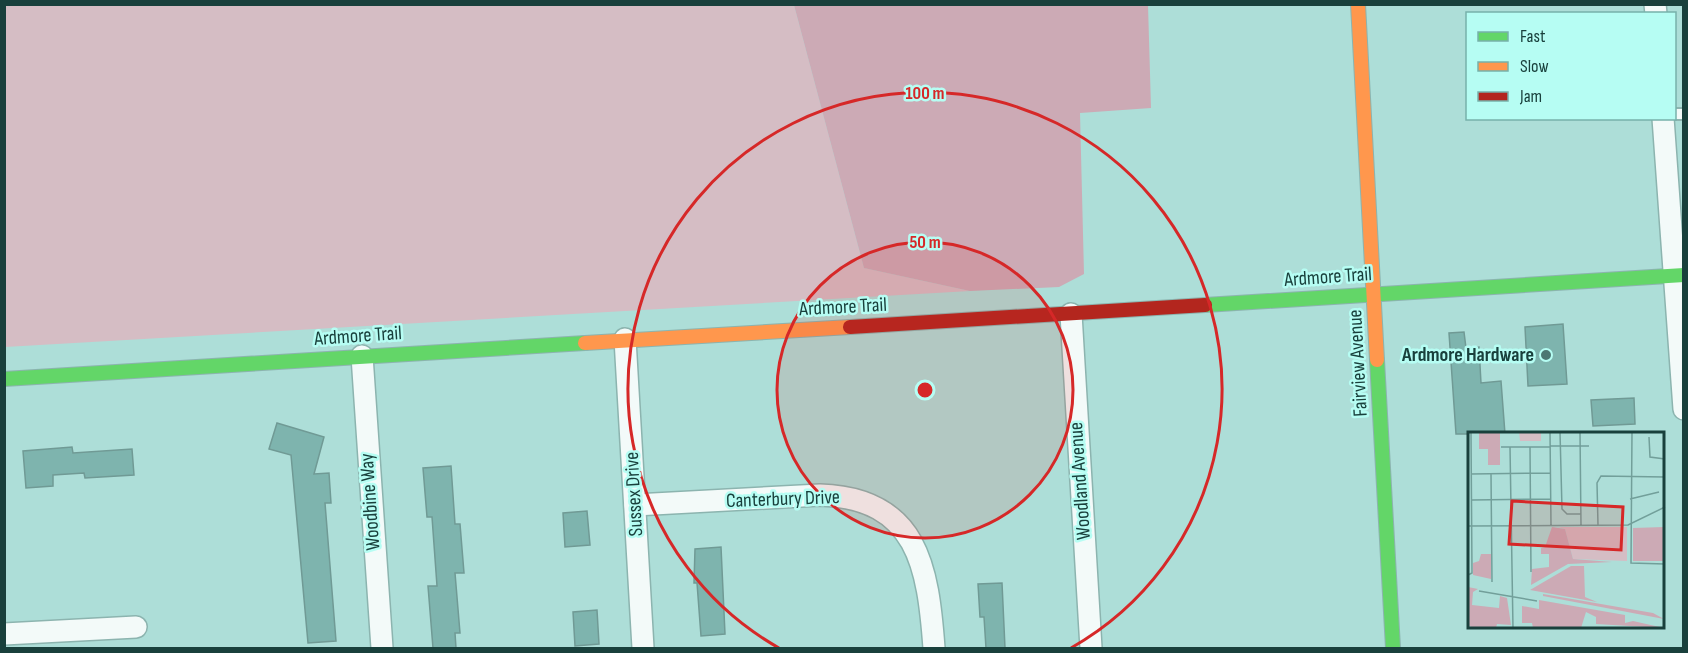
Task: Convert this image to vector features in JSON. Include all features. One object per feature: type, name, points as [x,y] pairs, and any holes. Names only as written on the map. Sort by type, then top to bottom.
[{"type":"street","name":"Fairview Avenue","points":[[1358,4],[1393,648]]},
{"type":"street","points":[[1663,120],[1678,276],[1683,410]]},
{"type":"street","name":"Ardmore Trail","points":[[4,379],[1678,276]]},
{"type":"street","name":"Woodland Avenue","points":[[1071,314],[1091,648]]},
{"type":"street","name":"Sussex Drive","points":[[626,339],[643,648]]},
{"type":"street","name":"Woodbine Way","points":[[362,356],[382,648]]},
{"type":"street","name":"Canterbury Drive","points":[[635,505],[820,495],[846,496],[867,503],[888,515],[903,530],[926,571],[931,598],[934,648]]},
{"type":"street","points":[[4,634],[136,627]]},
{"type":"shaded area","points":[[5,5],[794,5],[864,268],[970,291],[5,347]]},
{"type":"shaded area","points":[[794,5],[1148,5],[1151,108],[1080,113],[1084,274],[1059,287],[970,291],[864,268]]},
{"type":"building","name":"Ardmore Hardware","points":[[1563,324],[1567,384],[1528,386],[1525,327]]},
{"type":"building","points":[[1464,332],[1466,348],[1479,347],[1481,383],[1501,381],[1505,432],[1456,434],[1449,333]]},
{"type":"building","points":[[1634,398],[1635,424],[1593,426],[1591,400]]},
{"type":"building","points":[[277,423],[324,437],[314,474],[329,473],[331,503],[325,503],[336,641],[308,643],[291,455],[269,449]]},
{"type":"building","points":[[72,447],[73,453],[132,449],[134,475],[85,478],[84,473],[53,475],[53,486],[26,488],[23,451]]},
{"type":"building","points":[[451,466],[455,524],[460,524],[464,573],[455,573],[460,633],[455,633],[456,648],[433,648],[428,586],[437,586],[432,517],[427,517],[423,468]]},
{"type":"building","points":[[587,511],[590,545],[565,547],[563,513]]},
{"type":"building","points":[[721,547],[725,634],[701,636],[697,583],[694,583],[695,549]]},
{"type":"building","points":[[1002,583],[1005,648],[986,648],[984,617],[980,617],[978,584]]},
{"type":"building","points":[[597,610],[599,644],[575,646],[573,612]]},
{"type":"traffic: fast","points":[[1205,305],[1684,275]]},
{"type":"traffic: fast","points":[[4,379],[585,343]]},
{"type":"traffic: fast","points":[[1377,360],[1393,648]]},
{"type":"traffic: slow","points":[[1358,4],[1377,360]]},
{"type":"traffic: slow","points":[[585,343],[850,327]]},
{"type":"traffic: jam","points":[[850,327],[1205,305]]},
{"type":"place","name":"Ardmore Hardware","points":[[1546,355]]}]
